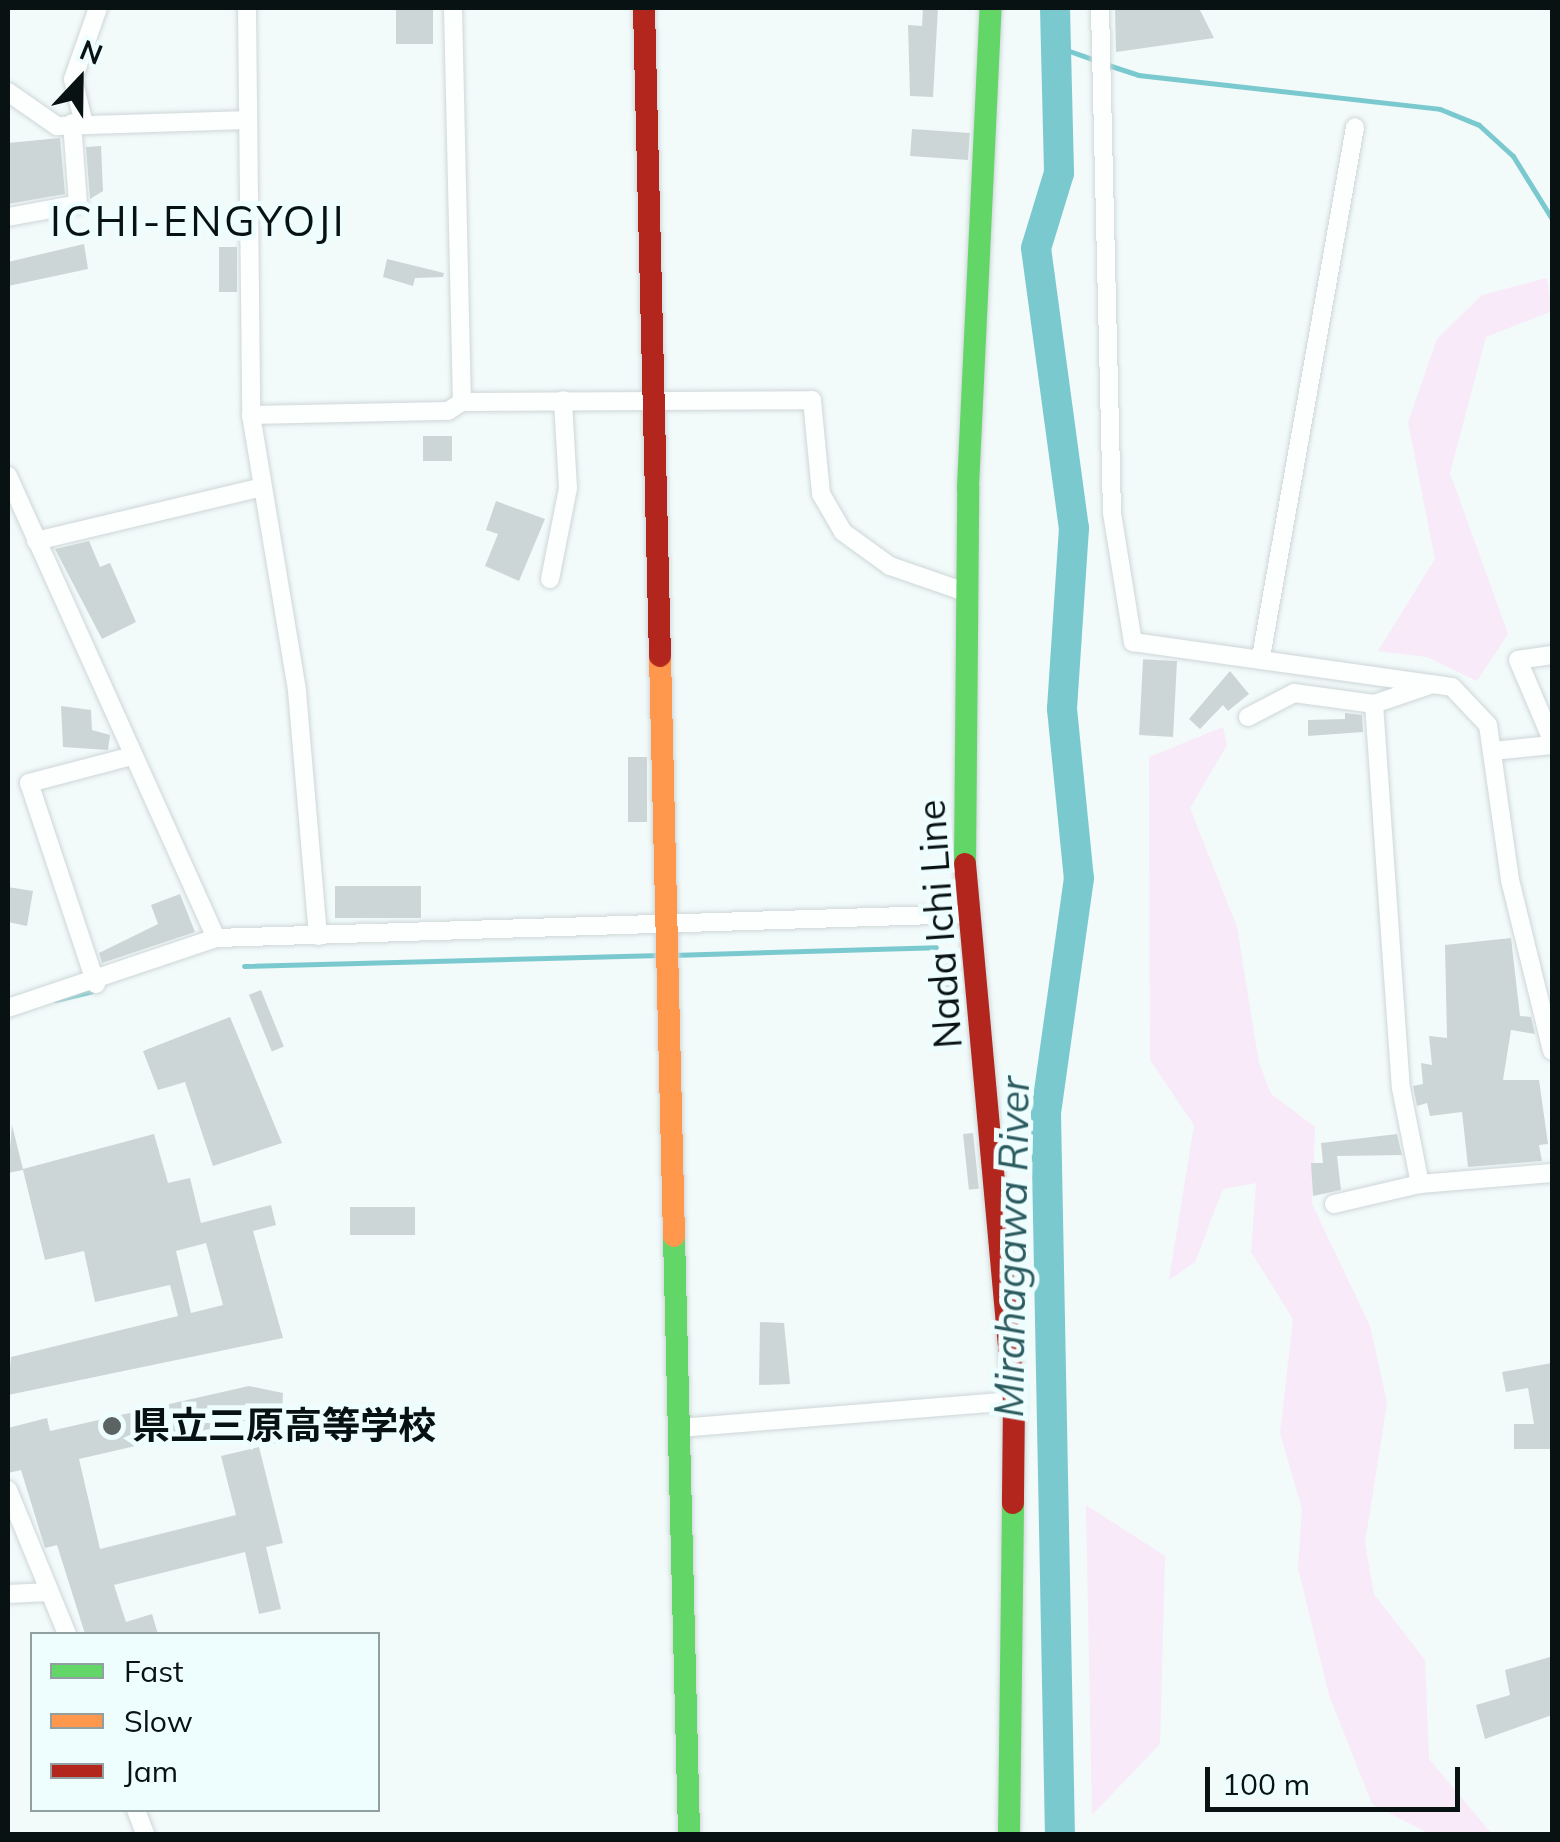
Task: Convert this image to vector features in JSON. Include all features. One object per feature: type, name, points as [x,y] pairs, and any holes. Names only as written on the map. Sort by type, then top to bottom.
[{"type":"main road","points":[[644,8],[662,927],[689,1834]]},
{"type":"main road","name":"Nada Ichi Line","points":[[991,8],[968,593],[967,914],[1014,1401],[1009,1834]]},
{"type":"street","points":[[8,217],[78,204],[73,78],[98,8]]},
{"type":"street","points":[[247,8],[251,415],[296,691],[318,936]]},
{"type":"street","points":[[453,8],[462,402]]},
{"type":"street","points":[[1100,8],[1112,513],[1133,642],[1260,656],[1452,687],[1488,725],[1510,880],[1549,1013],[1552,1051]]},
{"type":"street","points":[[8,92],[57,126],[77,122],[248,120]]},
{"type":"street","points":[[1260,656],[1355,128]]},
{"type":"street","points":[[550,579],[568,488],[563,400]]},
{"type":"street","points":[[251,415],[448,411],[462,402],[812,400],[821,494],[844,532],[890,566],[968,593]]},
{"type":"street","points":[[8,476],[216,938]]},
{"type":"street","points":[[36,541],[263,488]]},
{"type":"street","points":[[1492,751],[1552,743],[1518,660],[1552,655]]},
{"type":"street","points":[[1248,718],[1294,693],[1374,704],[1436,684]]},
{"type":"street","points":[[1374,704],[1401,1088],[1420,1184]]},
{"type":"street","points":[[96,984],[29,782],[132,756]]},
{"type":"street","points":[[8,1008],[96,984],[216,938],[662,927],[967,914]]},
{"type":"street","points":[[1334,1204],[1420,1184],[1552,1173]]},
{"type":"street","points":[[679,1428],[1014,1401]]},
{"type":"street","points":[[8,1490],[65,1632]]},
{"type":"street","points":[[8,1594],[50,1592]]},
{"type":"shaded area","points":[[1547,278],[1552,311],[1486,337],[1450,473],[1508,634],[1477,681],[1427,657],[1378,651],[1435,559],[1408,422],[1437,339],[1482,295]]},
{"type":"shaded area","points":[[1223,727],[1227,745],[1190,808],[1237,927],[1259,1063],[1271,1094],[1315,1127],[1312,1204],[1370,1326],[1387,1403],[1365,1543],[1374,1594],[1425,1660],[1429,1759],[1492,1834],[1430,1834],[1372,1804],[1329,1695],[1298,1568],[1302,1509],[1280,1433],[1293,1319],[1251,1252],[1256,1183],[1223,1189],[1195,1262],[1169,1280],[1194,1125],[1150,1060],[1149,757]]},
{"type":"shaded area","points":[[1086,1505],[1165,1556],[1160,1744],[1092,1815]]},
{"type":"building","points":[[396,8],[433,8],[433,44],[396,44]]},
{"type":"building","points":[[923,8],[938,8],[933,97],[910,96],[908,25],[922,26]]},
{"type":"building","points":[[1115,8],[1199,8],[1214,38],[1116,52]]},
{"type":"building","points":[[912,129],[970,133],[968,160],[910,156]]},
{"type":"building","points":[[60,138],[65,194],[8,204],[8,143]]},
{"type":"building","points":[[101,146],[103,191],[90,199],[86,147]]},
{"type":"building","points":[[84,244],[88,269],[8,286],[8,262]]},
{"type":"building","points":[[219,247],[237,247],[237,292],[219,292]]},
{"type":"building","points":[[387,259],[444,273],[443,277],[415,278],[413,286],[383,277]]},
{"type":"building","points":[[423,436],[452,436],[452,461],[423,461]]},
{"type":"building","points":[[496,501],[545,519],[519,581],[485,566],[498,534],[486,530]]},
{"type":"building","points":[[89,541],[100,567],[110,563],[136,622],[102,639],[55,549]]},
{"type":"building","points":[[1143,659],[1177,661],[1173,737],[1139,735]]},
{"type":"building","points":[[1230,671],[1249,694],[1228,711],[1223,705],[1200,729],[1189,719]]},
{"type":"building","points":[[61,706],[91,710],[92,730],[110,735],[108,750],[63,747]]},
{"type":"building","points":[[1345,713],[1362,715],[1363,732],[1308,736],[1308,720],[1345,719]]},
{"type":"building","points":[[628,757],[647,757],[647,822],[628,822]]},
{"type":"building","points":[[335,886],[421,886],[421,918],[335,918]]},
{"type":"building","points":[[8,887],[33,891],[27,926],[8,922]]},
{"type":"building","points":[[180,894],[195,932],[102,963],[99,953],[158,924],[151,905]]},
{"type":"building","points":[[1511,938],[1520,1016],[1531,1017],[1535,1034],[1511,1030],[1503,1080],[1539,1080],[1548,1144],[1539,1145],[1542,1161],[1468,1167],[1462,1112],[1430,1116],[1427,1103],[1417,1106],[1413,1086],[1423,1084],[1421,1063],[1432,1065],[1429,1036],[1447,1038],[1445,945]]},
{"type":"building","points":[[953,963],[956,989],[937,991],[934,965]]},
{"type":"building","points":[[261,990],[284,1047],[272,1051],[249,995]]},
{"type":"building","points":[[230,1017],[282,1143],[213,1166],[185,1082],[158,1090],[143,1051]]},
{"type":"building","points":[[12,1125],[23,1169],[154,1134],[168,1183],[190,1178],[201,1223],[271,1205],[276,1225],[253,1231],[283,1338],[8,1395],[11,1357],[178,1316],[170,1285],[95,1302],[84,1251],[45,1260],[23,1170],[8,1173]],"holes":[[[206,1243],[223,1305],[191,1313],[176,1251]]]},
{"type":"building","points":[[973,1133],[979,1189],[969,1190],[963,1134]]},
{"type":"building","points":[[1397,1134],[1402,1155],[1337,1156],[1341,1190],[1313,1196],[1311,1163],[1323,1163],[1321,1143]]},
{"type":"building","points":[[350,1207],[415,1207],[415,1235],[350,1235]]},
{"type":"building","points":[[760,1322],[784,1323],[790,1384],[759,1385]]},
{"type":"building","points":[[1552,1363],[1552,1449],[1514,1449],[1514,1424],[1534,1424],[1528,1388],[1506,1392],[1502,1372]]},
{"type":"building","points":[[249,1386],[283,1393],[280,1444],[263,1443],[261,1417],[79,1459],[100,1549],[236,1515],[221,1456],[259,1447],[283,1543],[266,1547],[281,1609],[259,1614],[245,1552],[114,1585],[126,1622],[152,1614],[157,1632],[84,1632],[57,1545],[45,1548],[21,1470],[8,1473],[8,1428],[47,1418],[50,1431]]},
{"type":"building","points":[[1550,1657],[1552,1715],[1485,1739],[1476,1705],[1510,1695],[1505,1670]]},
{"type":"waterway","name":"Mirahagawa River","points":[[1055,8],[1059,173],[1036,248],[1074,528],[1062,709],[1079,878],[1046,1114],[1060,1834]]},
{"type":"waterway","points":[[1055,46],[1095,60]]},
{"type":"waterway","points":[[1105,64],[1138,75],[1440,109],[1479,125],[1513,156],[1552,219]]},
{"type":"waterway","points":[[672,955],[936,947]]},
{"type":"waterway","points":[[244,966],[661,955]]},
{"type":"waterway","points":[[55,1000],[91,992]]},
{"type":"traffic: fast","points":[[965,864],[968,487],[991,8]]},
{"type":"traffic: fast","points":[[674,1236],[689,1834]]},
{"type":"traffic: fast","points":[[1009,1834],[1013,1503]]},
{"type":"traffic: slow","points":[[660,656],[674,1236]]},
{"type":"traffic: jam","points":[[644,8],[660,656]]},
{"type":"traffic: jam","points":[[965,864],[1014,1401],[1013,1503]]},
{"type":"place","name":"県立三原高等学校","points":[[112,1426]]},
{"type":"district","name":"ICHI-ENGYOJI","points":[[198,221]]}]
